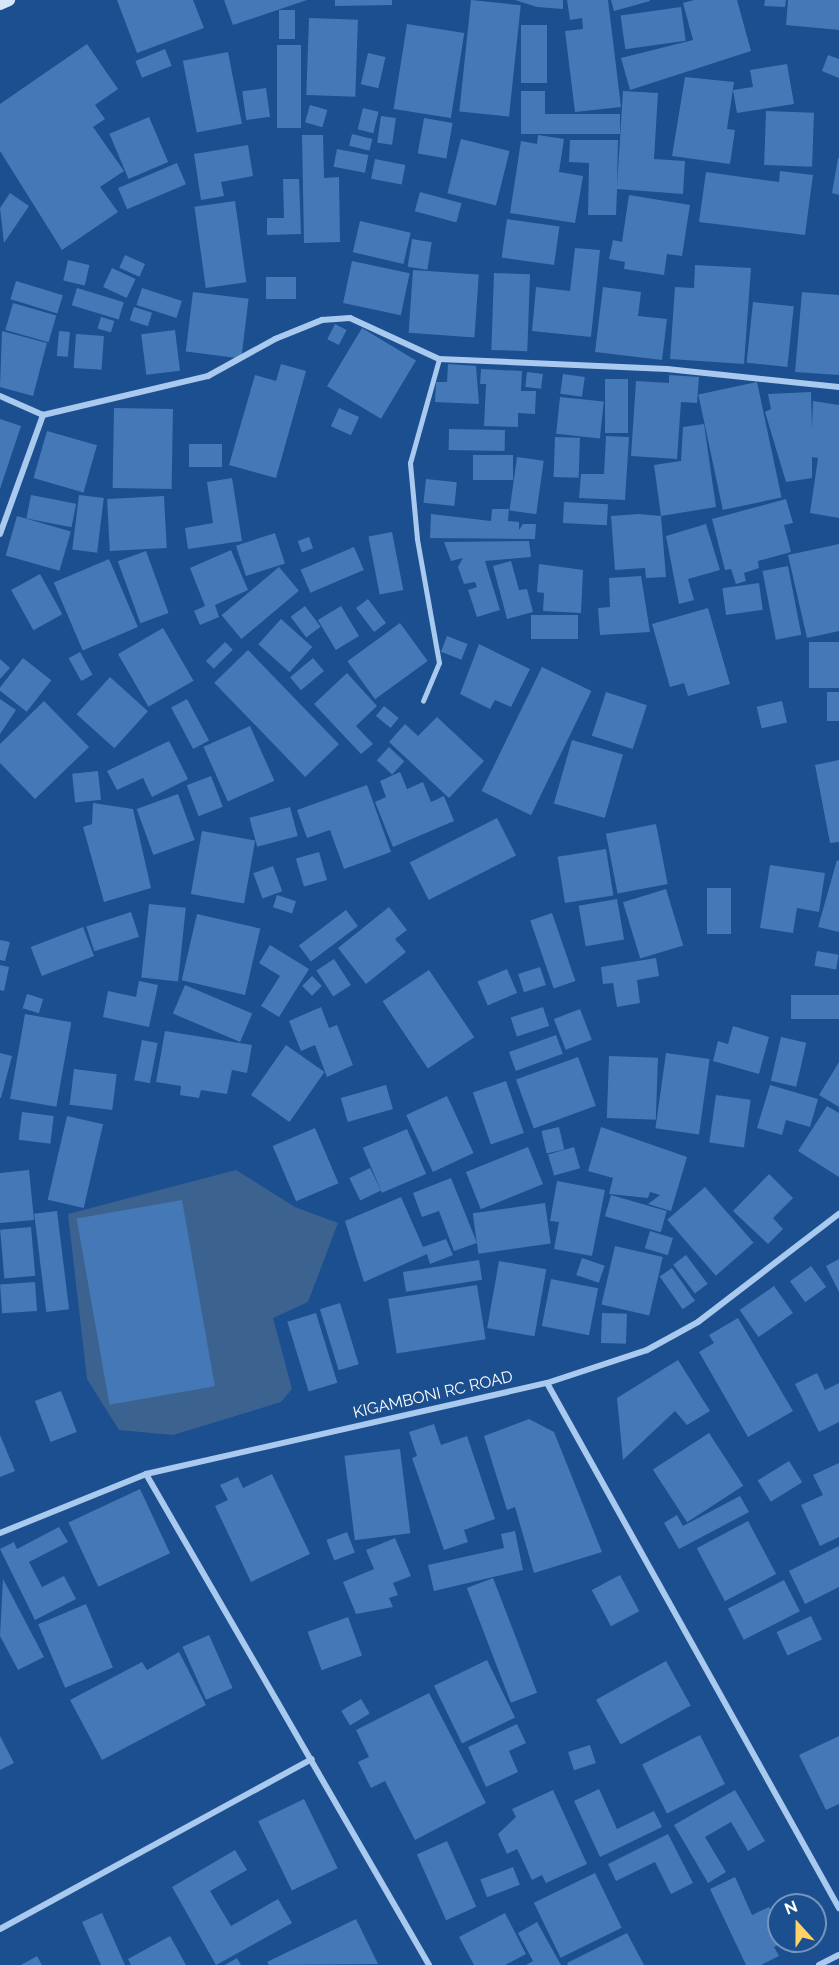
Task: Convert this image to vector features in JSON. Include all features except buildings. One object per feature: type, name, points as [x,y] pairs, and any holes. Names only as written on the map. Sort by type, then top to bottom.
[{"type":"main road","points":[[0,4],[9,0]]},
{"type":"street","points":[[0,396],[43,416],[208,376],[275,339],[322,320],[350,318],[439,359],[668,369],[839,387]]},
{"type":"street","points":[[0,534],[43,416]]},
{"type":"street","name":"KIGAMBONI RC ROAD","points":[[0,1533],[146,1474],[547,1383],[647,1350],[698,1322],[839,1214]]},
{"type":"street","points":[[547,1383],[839,1908]]},
{"type":"street","points":[[146,1474],[429,1965]]},
{"type":"street","points":[[0,1929],[312,1759]]},
{"type":"street","points":[[819,1965],[839,1955]]},
{"type":"lane","points":[[423,701],[439,663],[417,539],[410,463],[439,359]]},
{"type":"water","points":[[236,1170],[295,1207],[338,1223],[308,1302],[273,1318],[292,1389],[281,1402],[173,1435],[119,1430],[87,1379],[68,1214]]}]
